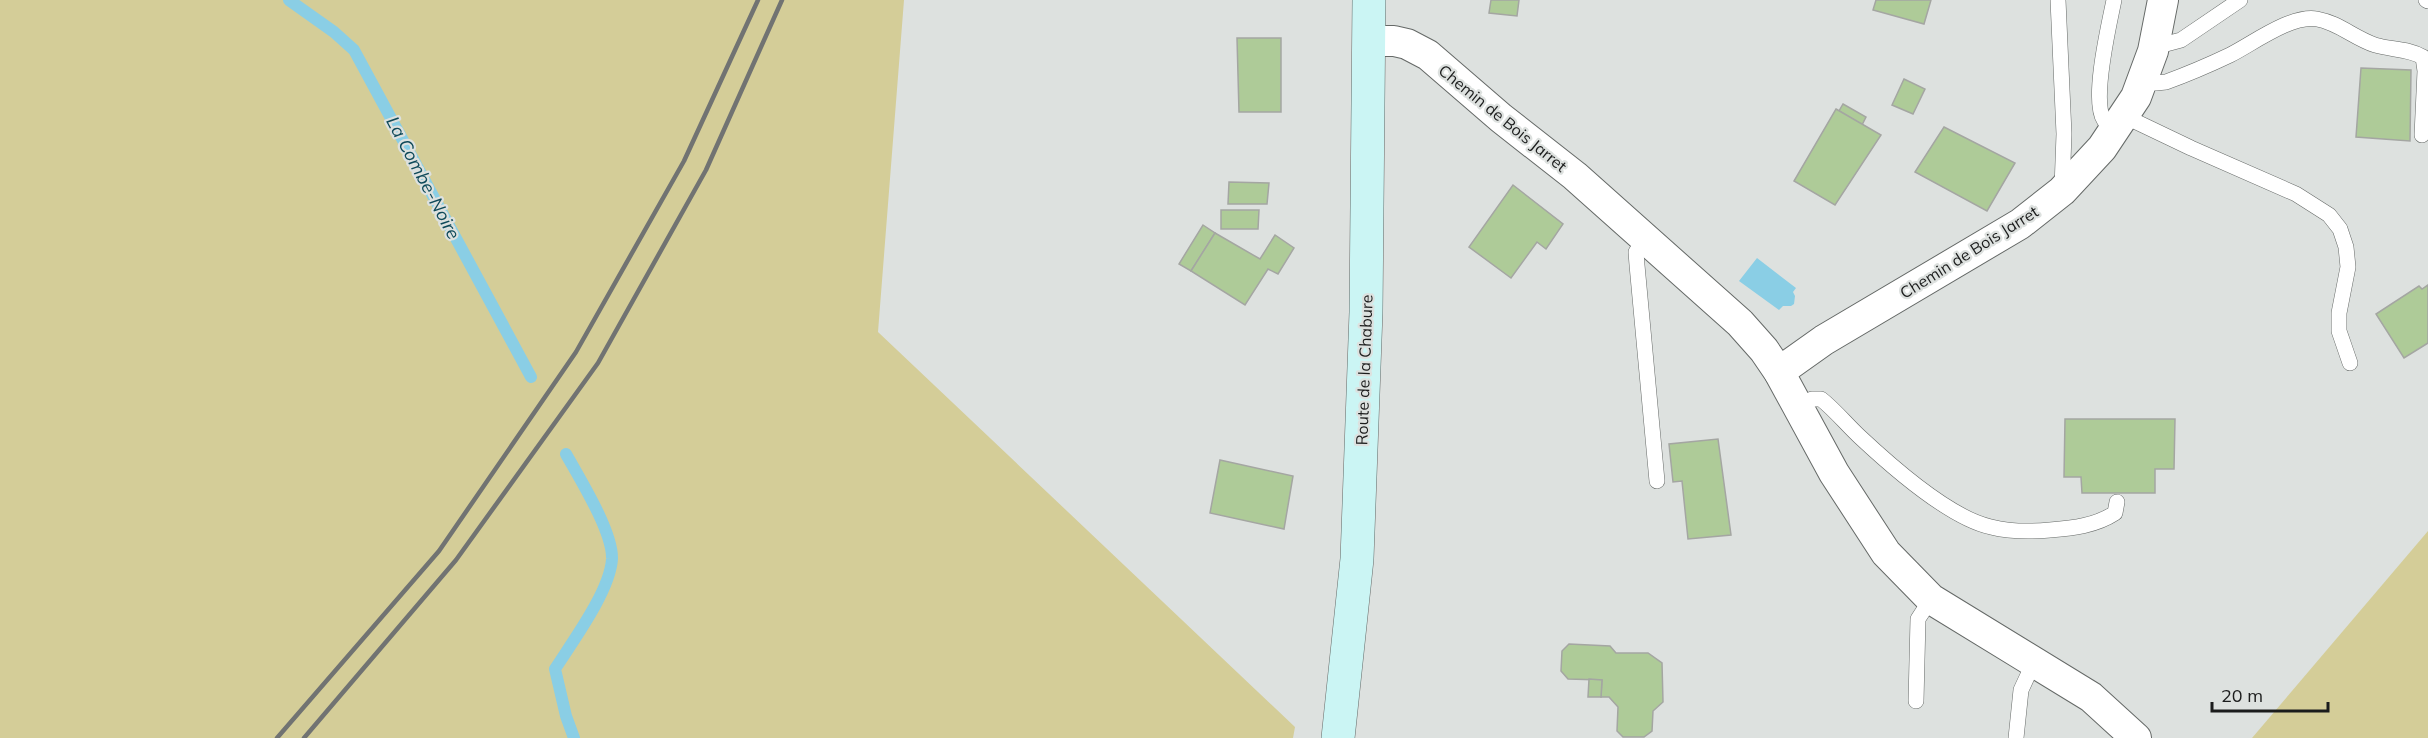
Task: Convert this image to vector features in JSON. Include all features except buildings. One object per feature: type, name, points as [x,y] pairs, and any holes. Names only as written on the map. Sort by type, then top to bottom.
[{"type":"main road","name":"Route de la Chabure","points":[[1338,738],[1357,559],[1366,312],[1369,0]]},
{"type":"street","name":"Chemin de Bois Jarret","points":[[1779,372],[1824,340],[2020,224],[2061,191],[2102,148],[2136,97],[2155,43],[2163,0]]},
{"type":"street","name":"Chemin de Bois Jarret","points":[[1369,41],[1394,41],[1407,44],[1428,56],[1501,118],[1575,176],[1740,323],[1764,350],[1779,372],[1834,473],[1886,553],[1931,598],[2091,697],[2136,738]]},
{"type":"lane","points":[[2058,0],[2064,134],[2061,191]]},
{"type":"lane","points":[[2114,0],[2102,74],[2100,107],[2104,121],[2119,122],[2191,148],[2296,194],[2329,215],[2340,230],[2346,247],[2348,267],[2338,331],[2349,363]]},
{"type":"lane","points":[[2155,43],[2174,44],[2240,0]]},
{"type":"lane","points":[[2144,78],[2156,83],[2166,82],[2228,56],[2286,24],[2314,18],[2337,24],[2358,38],[2377,46],[2412,51],[2423,57],[2425,70],[2422,135]]},
{"type":"lane","points":[[1646,239],[1636,252],[1657,482]]},
{"type":"lane","points":[[1797,406],[1812,399],[1821,399],[1861,438],[1911,480],[1960,516],[1989,527],[2021,532],[2078,527],[2103,521],[2115,513],[2117,502]]},
{"type":"lane","points":[[1916,701],[1918,619],[1931,598]]},
{"type":"lane","points":[[2016,738],[2021,690],[2034,662]]},
{"type":"shaded area","points":[[0,0],[904,0],[878,332],[1295,727],[1293,738],[0,738]]},
{"type":"shaded area","points":[[2428,531],[2428,738],[2252,738]]},
{"type":"water","points":[[1757,258],[1796,288],[1793,292],[1794,304],[1783,306],[1779,310],[1739,281]]},
{"type":"waterway","name":"La Combe-Noire","points":[[289,0],[334,32],[354,50],[531,377]]},
{"type":"waterway","name":"La Combe-Noire","points":[[566,454],[602,521],[611,548],[612,559],[610,572],[598,600],[555,669],[566,716],[574,738]]},
{"type":"railway","points":[[277,738],[439,551],[576,352],[684,161],[758,0]]},
{"type":"railway","points":[[304,738],[456,560],[598,363],[706,170],[782,0]]}]
